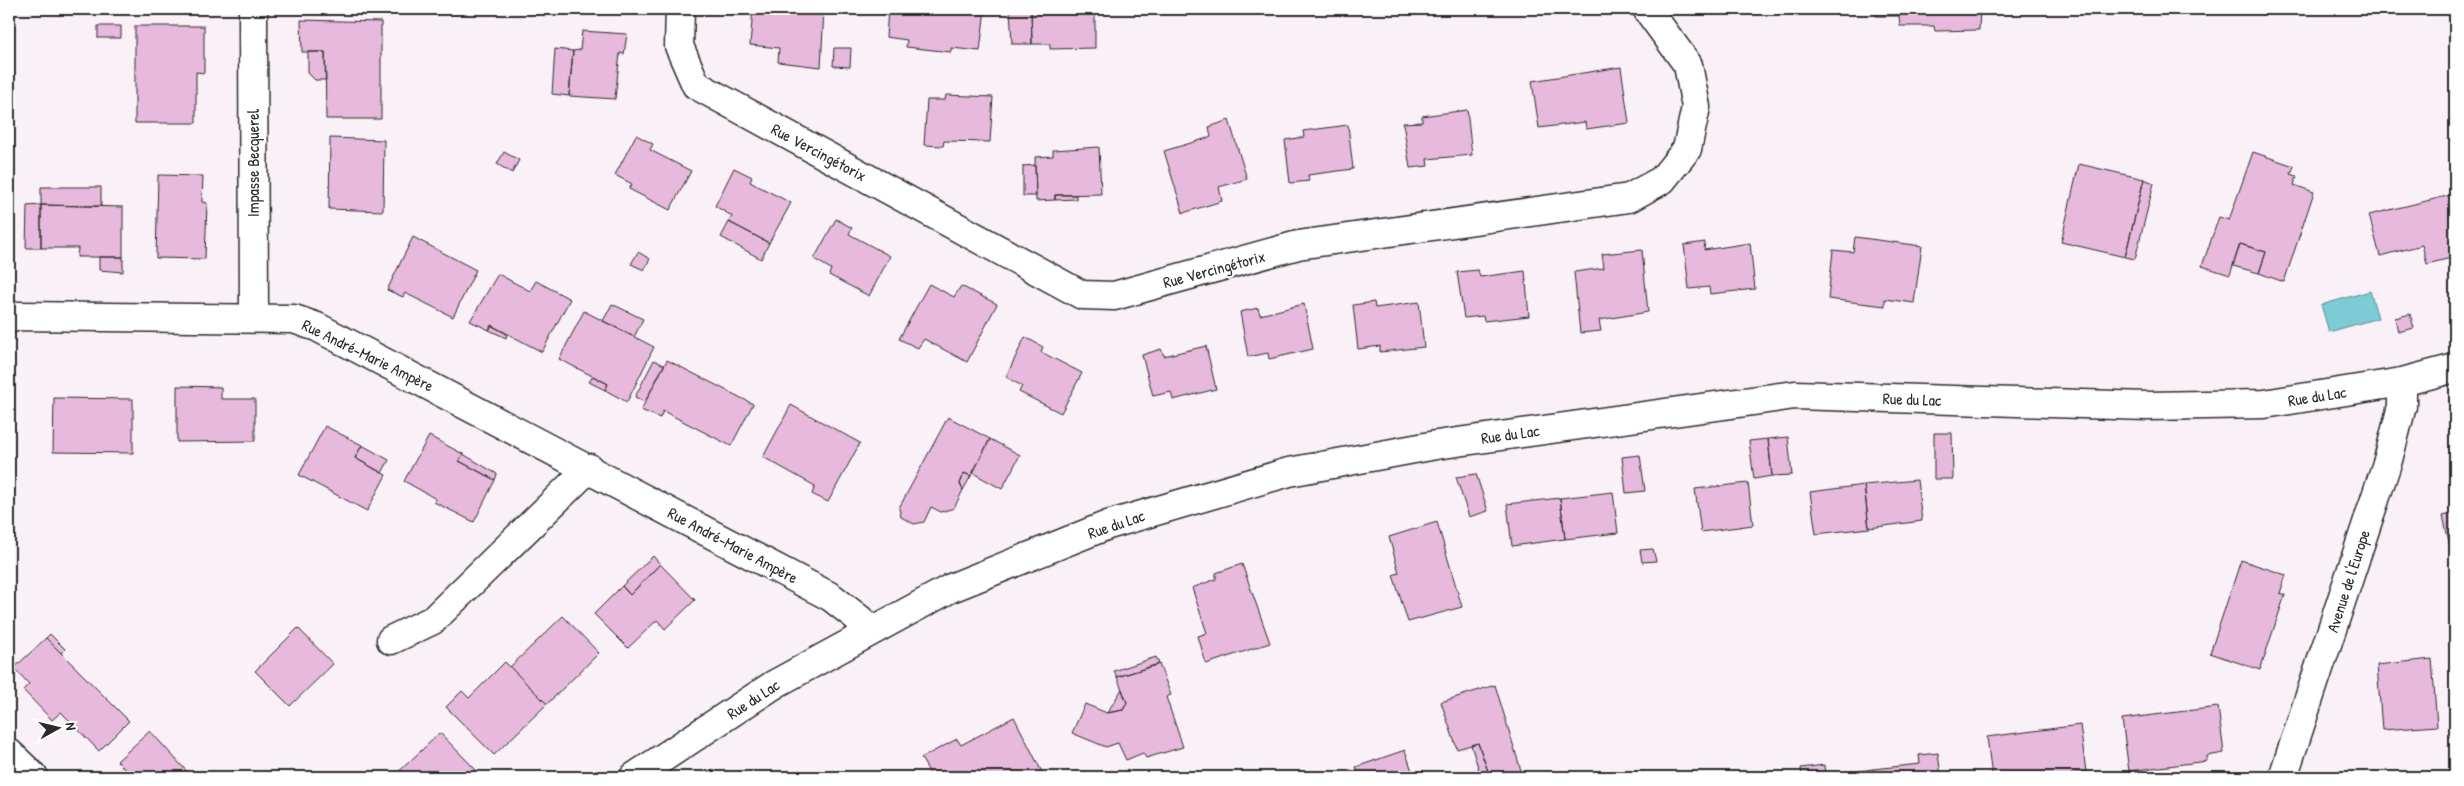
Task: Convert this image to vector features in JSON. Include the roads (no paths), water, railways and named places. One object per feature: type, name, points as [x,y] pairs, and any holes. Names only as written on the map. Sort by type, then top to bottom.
[{"type":"street","name":"Impasse Becquerel","points":[[253,9],[254,318]]},
{"type":"street","name":"Rue Vercingétorix","points":[[680,9],[679,46],[696,85],[1082,294],[1114,296],[1298,245],[1629,198],[1637,194],[1662,180],[1687,149],[1696,107],[1688,65],[1647,9]]},
{"type":"street","name":"Rue André-Marie Ampère","points":[[9,319],[18,316],[294,319],[317,327],[589,468],[831,597],[872,629]]},
{"type":"street","name":"Rue du Lac","points":[[634,777],[774,684],[872,629],[951,588],[1108,525],[1289,472],[1436,445],[1795,395],[2147,406],[2264,404],[2402,382],[2455,368]]},
{"type":"street","name":"Avenue de l'Europe","points":[[2283,777],[2388,460],[2402,406],[2402,382]]},
{"type":"street","points":[[391,640],[432,620],[589,468]]},
{"type":"street","points":[[9,753],[34,777]]},
{"type":"water","points":[[2370,291],[2378,318],[2329,332],[2321,305]]}]
